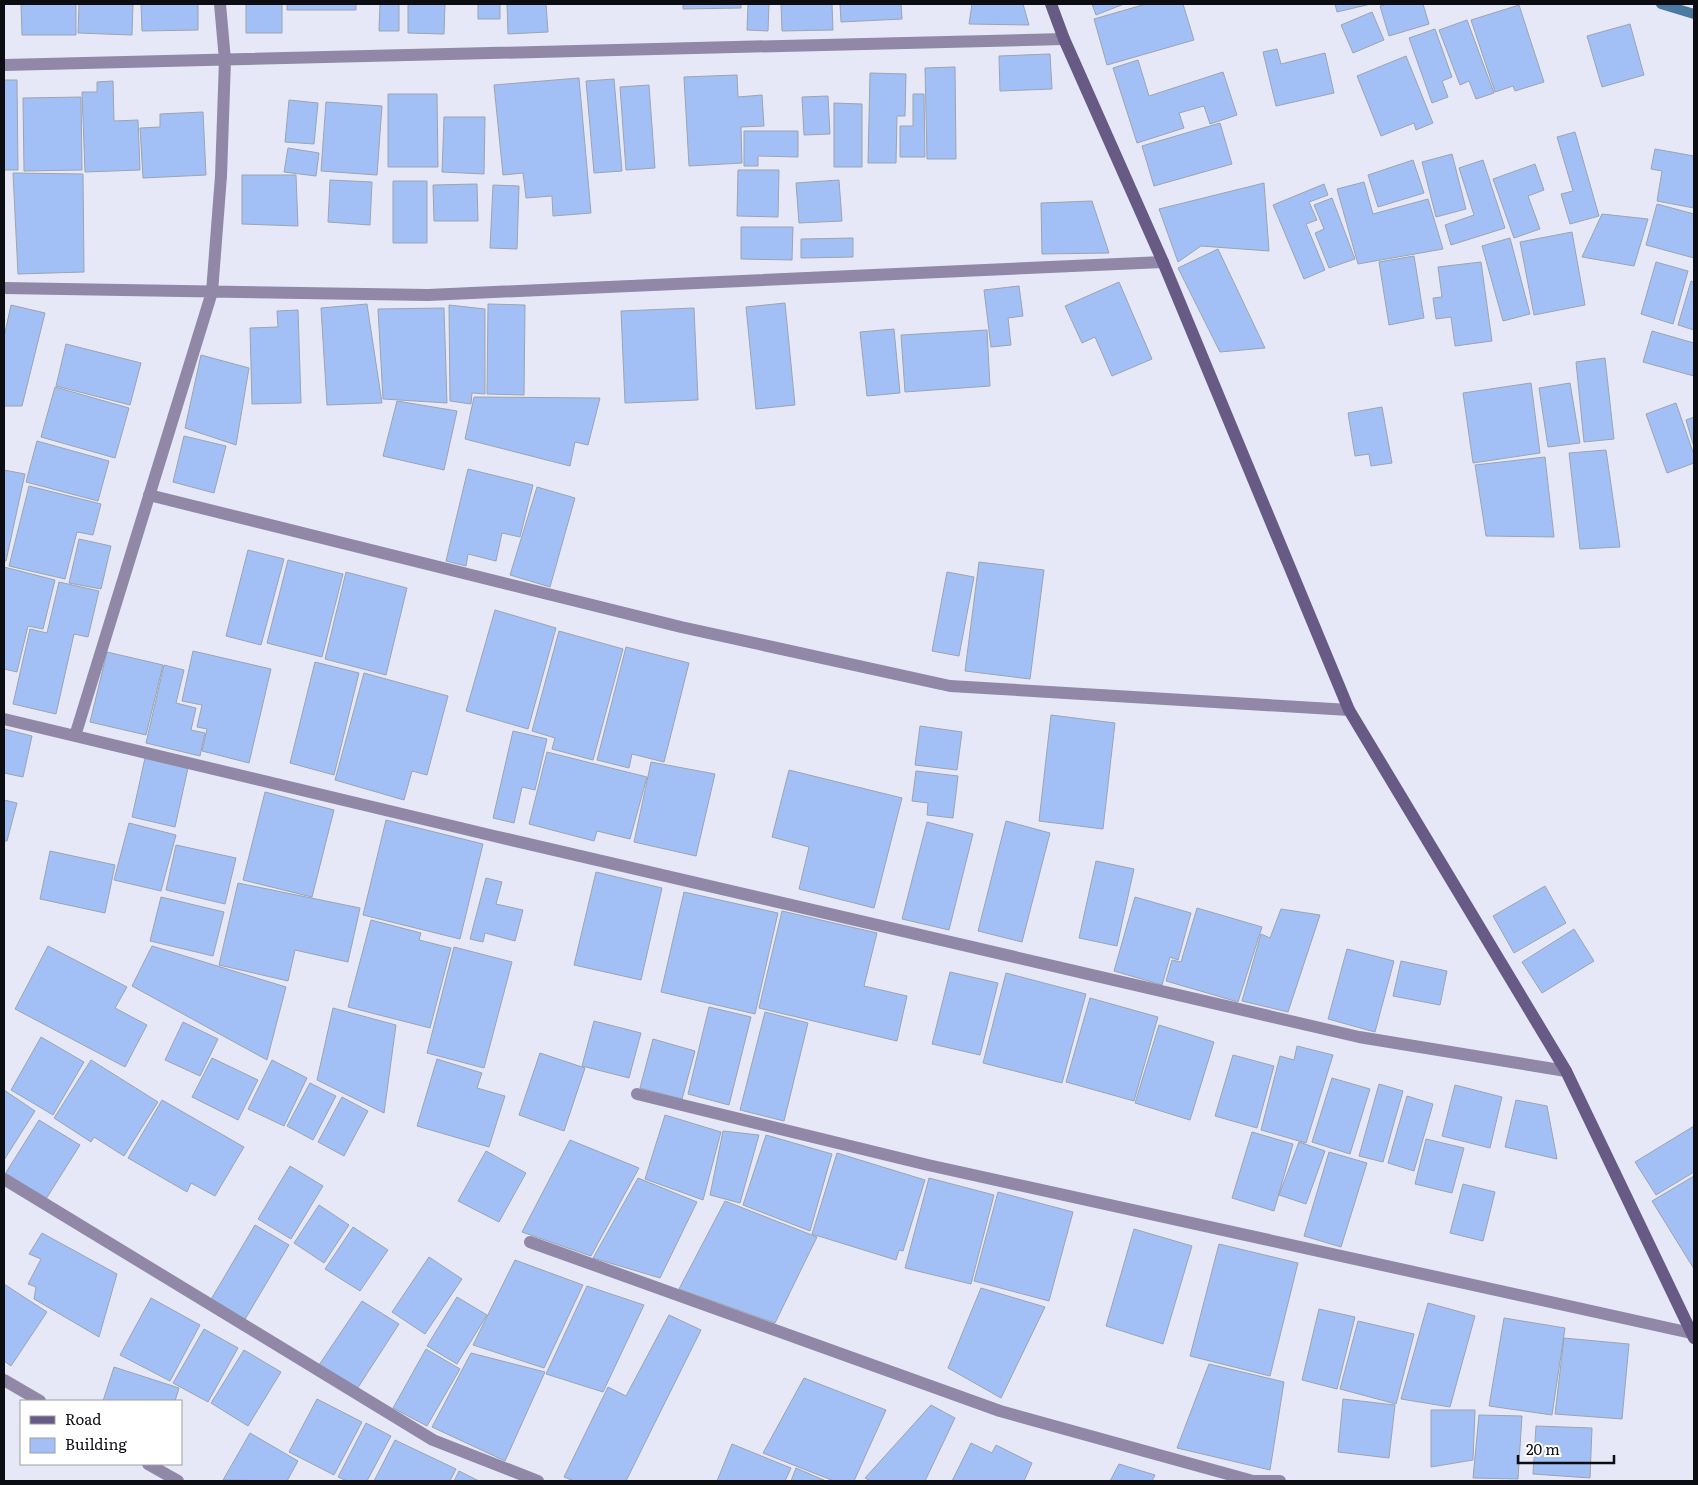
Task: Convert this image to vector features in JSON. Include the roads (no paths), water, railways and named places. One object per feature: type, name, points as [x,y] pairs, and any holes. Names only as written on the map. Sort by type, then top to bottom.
[{"type":"street","points":[[75,736],[212,292],[221,176],[225,60],[220,4]]},
{"type":"street","points":[[1051,4],[1064,39],[1163,262],[1349,710],[1566,1071],[1693,1335]]},
{"type":"street","points":[[4,65],[1064,39]]},
{"type":"street","points":[[4,288],[428,295],[1163,262]]},
{"type":"street","points":[[149,495],[681,627],[950,686],[1349,710]]},
{"type":"street","points":[[4,719],[1350,1034],[1566,1071]]},
{"type":"street","points":[[637,1094],[928,1165],[1693,1335]]},
{"type":"street","points":[[4,1179],[433,1440],[538,1481]]},
{"type":"street","points":[[530,1242],[1000,1410],[1254,1481],[1280,1481]]},
{"type":"street","points":[[4,1380],[38,1400]]},
{"type":"street","points":[[150,1465],[178,1481]]},
{"type":"waterway","points":[[1661,4],[1694,14]]}]
